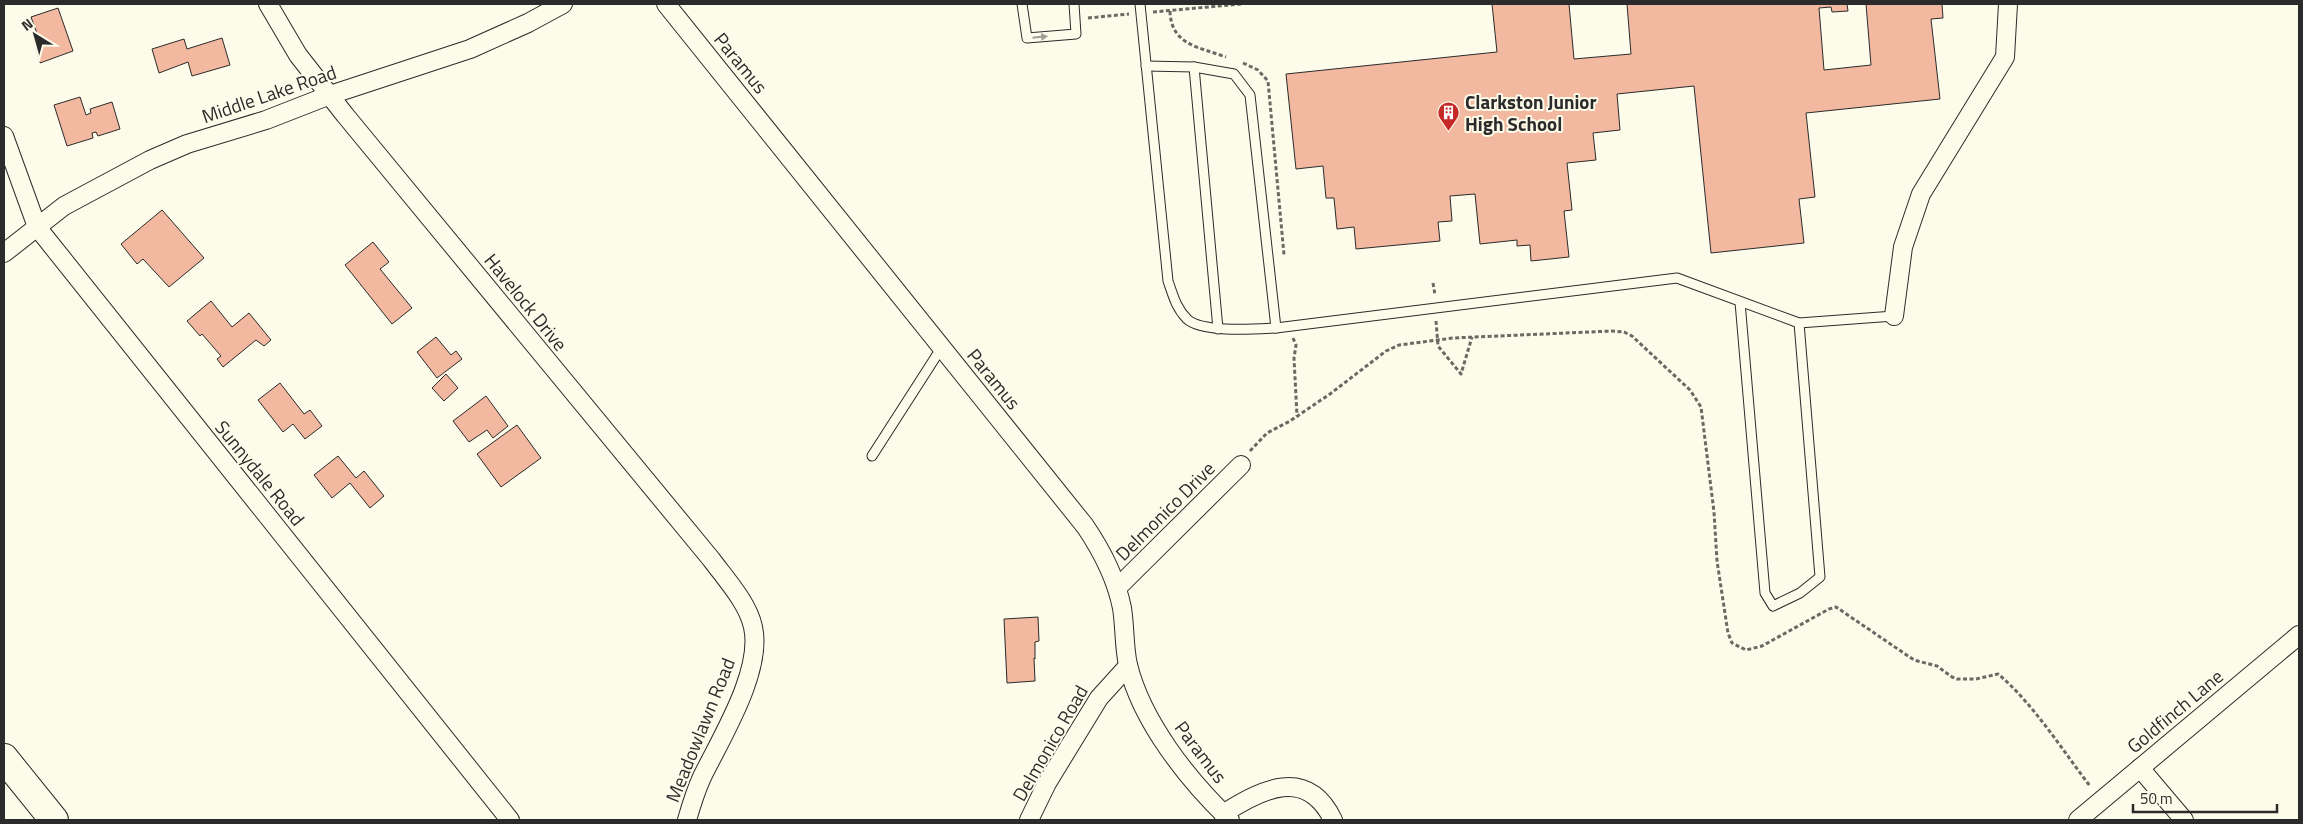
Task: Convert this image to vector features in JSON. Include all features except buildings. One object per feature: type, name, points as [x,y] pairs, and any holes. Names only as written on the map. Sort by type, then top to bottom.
[{"type":"main road","points":[[4,758],[54,820]]},
{"type":"street","name":"Havelock Drive","points":[[268,4],[298,55],[711,559],[738,595],[753,626]]},
{"type":"street","name":"Middle Lake Road","points":[[4,253],[64,206],[150,160],[187,144],[266,120],[330,95],[470,49],[528,23],[563,4]]},
{"type":"street","name":"Paramus","points":[[666,4],[942,347],[1101,550],[1118,588],[1128,666],[1141,700],[1168,750],[1226,817],[1247,798],[1284,785],[1308,791],[1327,808],[1333,820]]},
{"type":"street","points":[[1894,316],[1903,248],[1921,194],[2005,57],[2008,4]]},
{"type":"street","name":"Sunnydale Road","points":[[4,136],[37,226],[510,820]]},
{"type":"street","name":"Delmonico Drive","points":[[1118,588],[1242,465]]},
{"type":"street","name":"Meadowlawn Road","points":[[687,820],[701,778],[724,738],[749,674],[754,651],[753,626]]},
{"type":"street","name":"Goldfinch Lane","points":[[2078,820],[2299,635]]},
{"type":"street","name":"Delmonico Road","points":[[1029,820],[1047,784],[1099,698],[1128,666]]},
{"type":"street","points":[[2140,768],[2184,820]]},
{"type":"lane","points":[[1022,4],[1026,38],[1076,34],[1074,4]]},
{"type":"lane","points":[[1141,8],[1168,281],[1176,306],[1189,321],[1218,329],[1276,328],[1677,278],[1799,323],[1894,316]]},
{"type":"lane","points":[[1146,66],[1194,67],[1234,74],[1250,95],[1276,328]]},
{"type":"lane","points":[[1194,67],[1218,329]]},
{"type":"lane","points":[[1740,302],[1765,593],[1773,606],[1800,593],[1820,577],[1799,323]]},
{"type":"lane","points":[[872,456],[942,347]]},
{"type":"path","points":[[1075,19],[1141,8],[1241,4]]},
{"type":"path","points":[[1433,283],[1438,346],[1461,374],[1472,337]]},
{"type":"path","points":[[1242,465],[1248,454],[1267,433],[1290,421],[1330,394],[1386,351],[1399,345],[1472,337],[1624,332],[1632,336],[1690,390],[1701,406],[1714,512],[1717,560],[1728,633],[1732,643],[1746,650],[1762,646],[1836,607],[1914,660],[1938,666],[1952,677],[1957,679],[1976,679],[1998,674],[2008,683],[2043,725],[2101,801]]},
{"type":"place","name":"Clarkston Junior High School","points":[[1449,132]]}]
